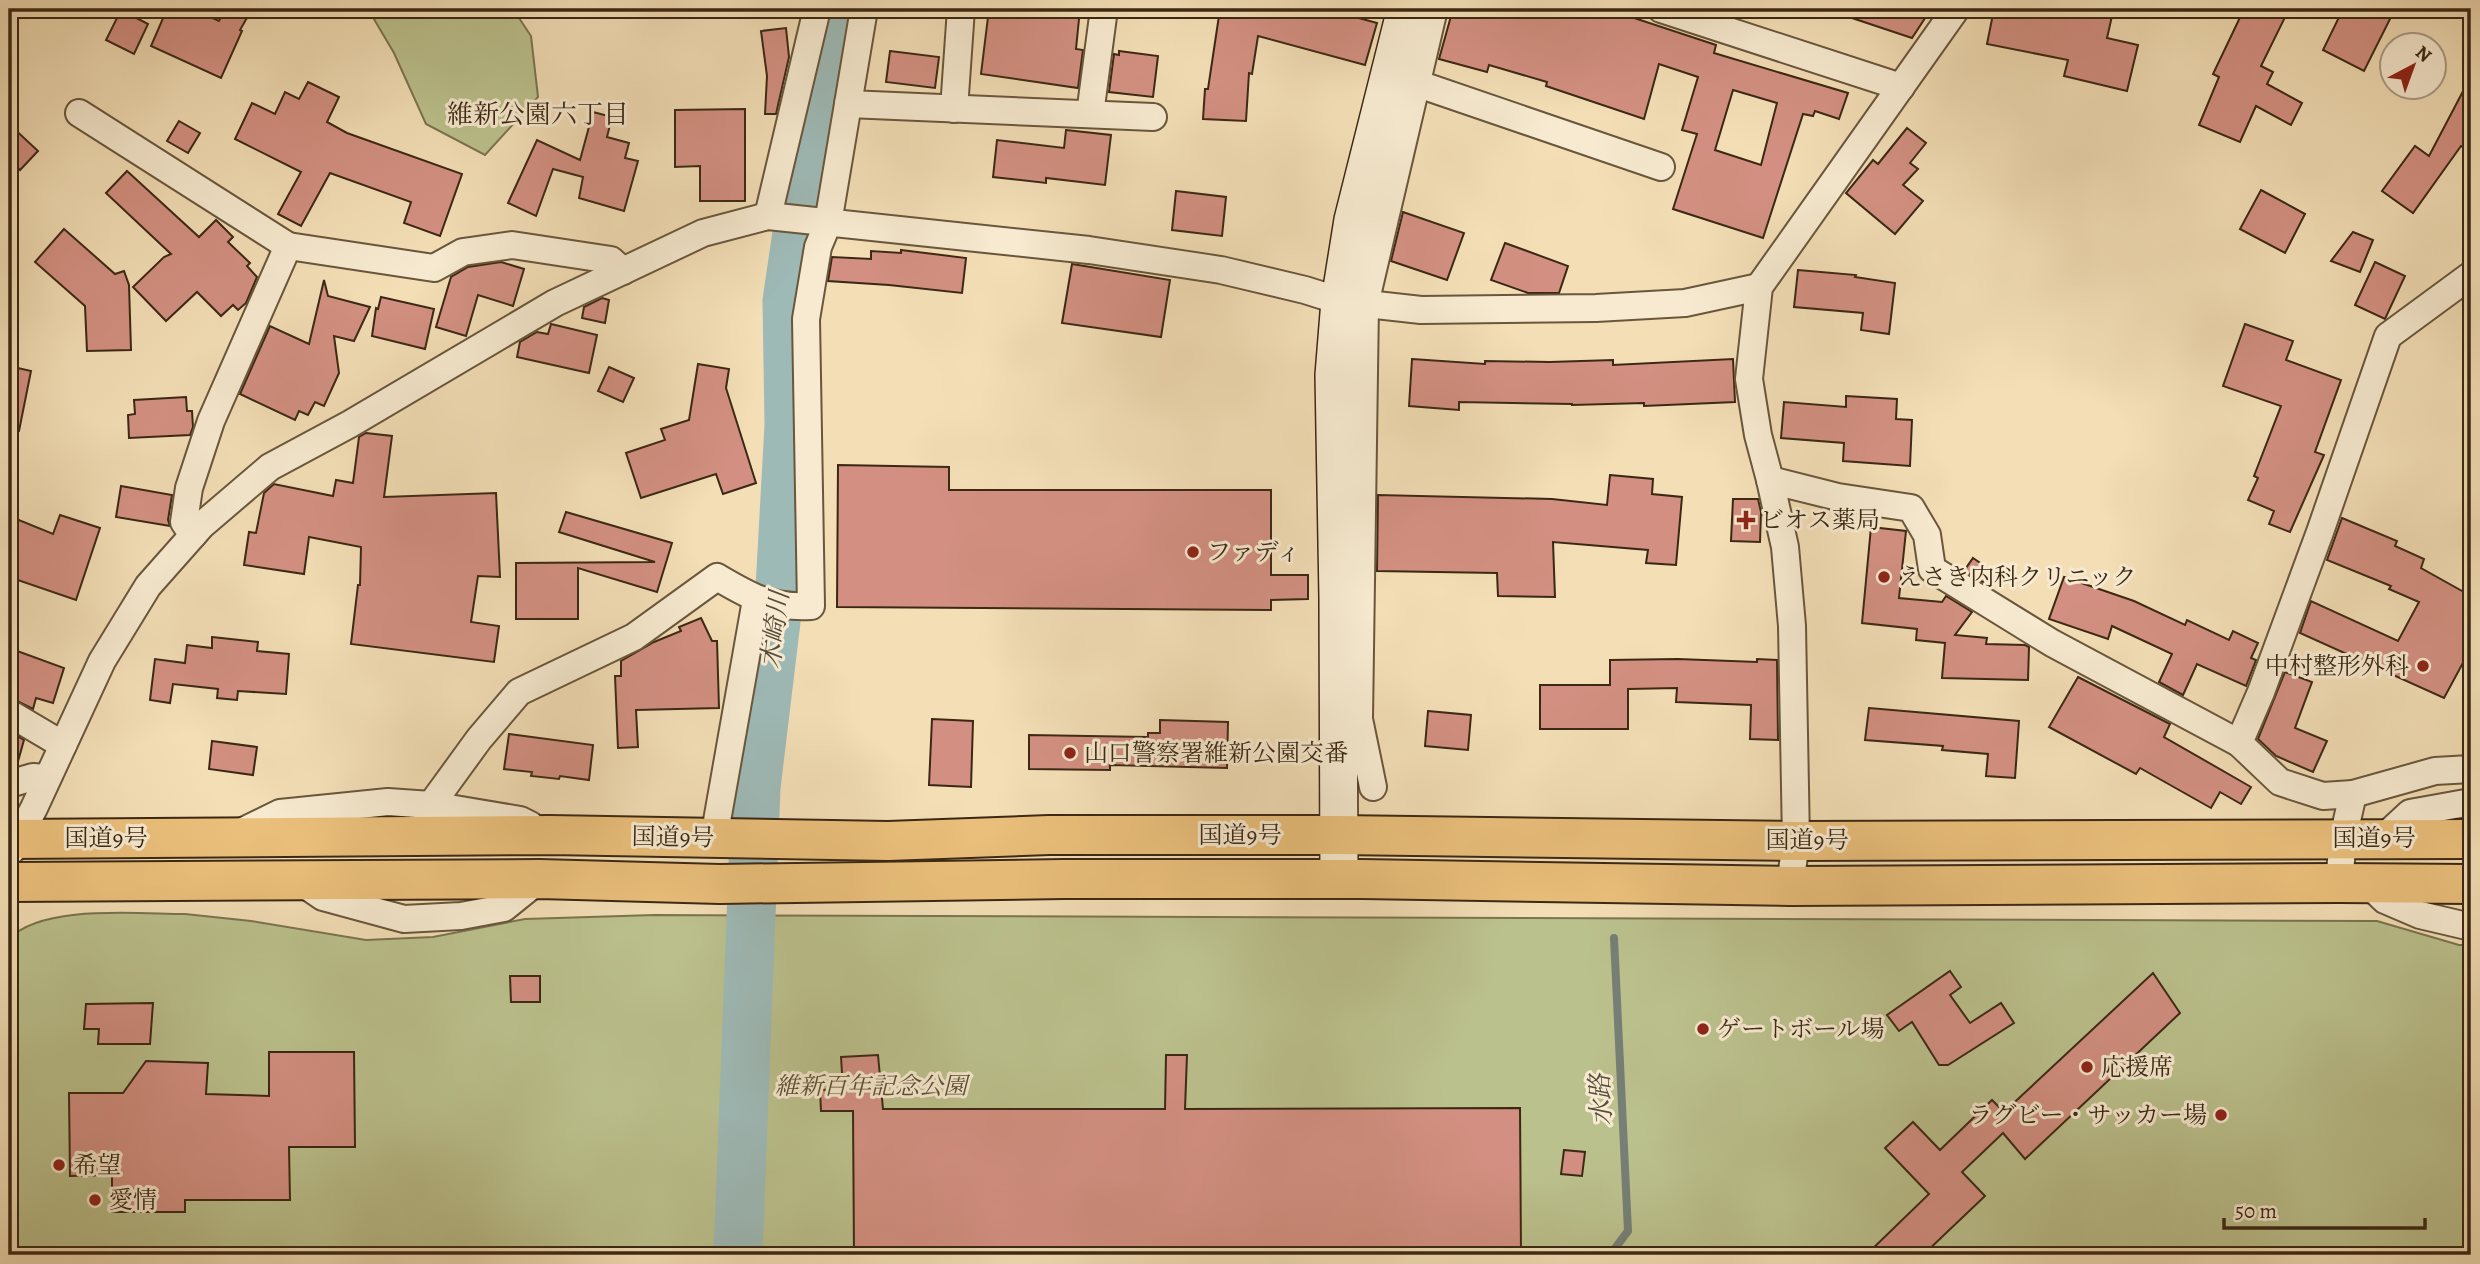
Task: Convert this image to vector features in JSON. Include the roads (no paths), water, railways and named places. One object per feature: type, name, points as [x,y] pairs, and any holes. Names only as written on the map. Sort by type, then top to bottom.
[{"type":"highway","name":"国道9号","points":[[12,844],[229,838],[550,835],[888,841],[1049,835],[1338,835],[1796,841],[2471,839]]},
{"type":"highway","name":"国道9号","points":[[9,883],[540,879],[720,884],[1064,878],[1790,886],[2471,884]]},
{"type":"street","points":[[768,216],[817,9]]},
{"type":"street","points":[[432,805],[480,739],[519,692],[634,637],[717,577],[757,600],[794,607],[811,606],[806,319],[818,247],[828,223],[864,9]]},
{"type":"street","points":[[954,109],[961,9]]},
{"type":"street","points":[[1090,114],[1104,9]]},
{"type":"street","points":[[1403,79],[1406,9]]},
{"type":"street","points":[[1373,787],[1359,719],[1353,220],[1403,79],[1434,9]]},
{"type":"street","points":[[1661,9],[1901,87]]},
{"type":"street","points":[[1790,886],[1796,841],[1792,626],[1784,547],[1758,435],[1749,379],[1759,287],[1956,9]]},
{"type":"street","points":[[1403,79],[1661,167]]},
{"type":"street","points":[[848,104],[1153,117]]},
{"type":"street","points":[[79,113],[288,246],[434,268],[463,252],[512,245],[611,260],[623,271]]},
{"type":"street","points":[[12,844],[34,808],[102,662],[148,586],[202,525],[270,467],[350,424],[555,303],[703,233],[768,216],[1088,250],[1208,268],[1353,303],[1420,310],[1596,308],[1685,303],[1759,287]]},
{"type":"street","points":[[194,535],[184,522],[188,488],[211,421],[288,246]]},
{"type":"street","points":[[2239,743],[2261,692],[2320,533],[2388,336],[2470,279]]},
{"type":"street","points":[[1339,879],[1334,375],[1353,303]]},
{"type":"street","points":[[1770,480],[1838,497],[1911,508],[1927,535],[1931,569],[2052,643],[2239,743],[2280,782],[2323,796],[2353,794],[2435,771],[2471,769]]},
{"type":"street","points":[[720,838],[757,600]]},
{"type":"street","points":[[9,713],[63,745]]},
{"type":"street","points":[[9,783],[33,777],[46,778]]},
{"type":"street","points":[[2353,794],[2343,838],[2353,883],[2420,915],[2471,927]]},
{"type":"street","points":[[229,838],[280,813],[388,802],[432,805],[520,820],[550,835]]},
{"type":"street","points":[[2383,838],[2410,813],[2471,802]]},
{"type":"waterway","name":"木崎川","points":[[738,1255],[756,787],[780,588],[789,425],[787,301],[801,206],[837,9]]},
{"type":"waterway","name":"水路","points":[[1613,1255],[1613,1251],[1628,1231],[1614,938]]},
{"type":"place","name":"ビオス薬局","points":[[1746,520]]},
{"type":"place","name":"ファディ","points":[[1193,552]]},
{"type":"place","name":"えさき内科クリニック","points":[[1884,577]]},
{"type":"place","name":"中村整形外科","points":[[2423,666]]},
{"type":"place","name":"山口警察署維新公園交番","points":[[1070,753]]},
{"type":"place","name":"ゲートボール場","points":[[1703,1029]]},
{"type":"place","name":"応援席","points":[[2087,1067]]},
{"type":"place","name":"ラグビー・サッカー場","points":[[2221,1115]]},
{"type":"place","name":"希望","points":[[59,1165]]},
{"type":"place","name":"愛情","points":[[95,1200]]},
{"type":"district","name":"維新公園六丁目","points":[[538,114]]},
{"type":"park label","name":"維新百年記念公園","points":[[871,1086]]}]
